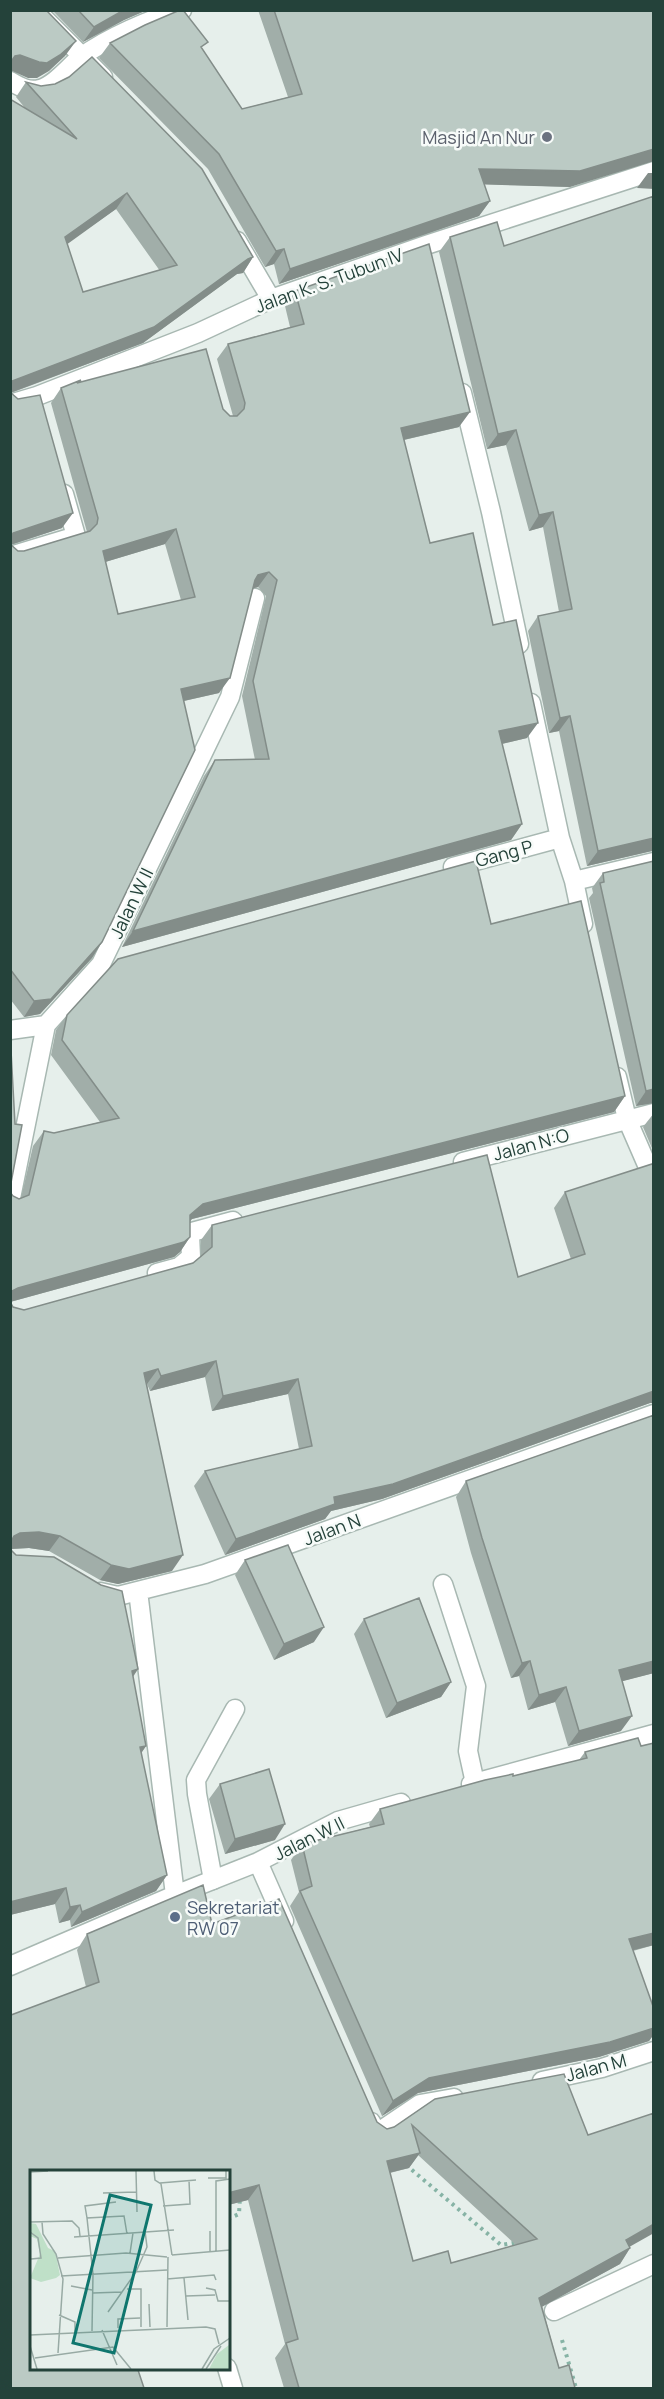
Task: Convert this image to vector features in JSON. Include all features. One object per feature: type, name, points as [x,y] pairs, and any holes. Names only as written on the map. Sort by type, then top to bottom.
[{"type":"street","points":[[36,10],[114,88]]},
{"type":"street","points":[[10,81],[28,90],[40,89],[51,83],[82,56],[145,22],[182,10]]},
{"type":"street","name":"Jalan K. S. Tubun IV","points":[[10,404],[37,396],[198,333],[271,299],[428,251],[654,171]]},
{"type":"street","points":[[230,228],[271,299]]},
{"type":"street","points":[[198,333],[204,355]]},
{"type":"street","points":[[457,372],[491,512],[523,663]]},
{"type":"street","points":[[37,396],[43,418]]},
{"type":"street","points":[[10,556],[76,536],[58,472]]},
{"type":"street","name":"Jalan W II","points":[[46,1024],[101,964],[231,697],[255,598]]},
{"type":"street","points":[[528,686],[560,838],[574,881],[586,938]]},
{"type":"street","name":"Gang P","points":[[435,872],[560,838]]},
{"type":"street","points":[[574,881],[654,862]]},
{"type":"street","points":[[101,964],[122,958]]},
{"type":"street","points":[[10,1030],[46,1024],[10,1203]]},
{"type":"street","points":[[614,1063],[627,1119],[654,1181]]},
{"type":"street","name":"Jalan N:O","points":[[443,1167],[654,1113]]},
{"type":"street","points":[[146,1276],[179,1267],[187,1262],[191,1257],[190,1235],[192,1232],[252,1216]]},
{"type":"street","name":"Jalan N","points":[[81,1582],[96,1592],[118,1596],[204,1575],[654,1414]]},
{"type":"street","points":[[443,1584],[476,1686],[468,1751],[475,1783]]},
{"type":"street","points":[[138,1591],[175,1895]]},
{"type":"street","points":[[213,1880],[196,1780],[235,1708]]},
{"type":"street","points":[[452,1790],[654,1734]]},
{"type":"street","name":"Jalan W II","points":[[10,1966],[258,1862],[338,1821],[418,1799]]},
{"type":"street","points":[[258,1862],[291,1939]]},
{"type":"street","name":"Jalan M","points":[[529,2083],[602,2068],[654,2051]]},
{"type":"street","points":[[362,2104],[377,2133],[420,2104],[473,2094]]},
{"type":"street","points":[[554,2311],[654,2264]]},
{"type":"street","points":[[228,2369],[233,2388]]},
{"type":"path","points":[[377,2133],[396,2156],[501,2245],[520,2241],[524,2247]]},
{"type":"path","points":[[230,2218],[239,2214],[240,2192]]},
{"type":"path","points":[[554,2311],[576,2388]]},
{"type":"building","points":[[10,10],[46,10],[76,41],[47,63],[20,55],[15,56],[10,63]]},
{"type":"building","points":[[78,10],[124,10],[94,27]]},
{"type":"building","points":[[183,10],[208,42],[201,47],[242,109],[302,94],[274,10],[654,10],[654,149],[580,171],[479,169],[490,201],[290,269],[284,249],[276,251],[219,154],[110,43]]},
{"type":"building","points":[[92,57],[202,169],[253,257],[154,327],[12,381],[10,388],[10,99],[77,139],[26,82],[41,86],[55,84],[69,77]],"holes":[[[127,193],[177,265],[83,292],[65,237]]]},
{"type":"building","points":[[654,196],[654,838],[598,851],[570,716],[560,718],[538,616],[572,609],[553,512],[539,515],[516,430],[498,434],[450,237],[497,222],[504,246]]},
{"type":"building","points":[[429,244],[470,412],[401,428],[430,543],[473,533],[493,625],[516,620],[538,723],[499,731],[522,824],[133,931],[215,760],[269,759],[253,681],[277,580],[269,572],[258,575],[230,678],[181,689],[195,750],[102,942],[51,999],[34,1001],[10,969],[10,544],[18,551],[24,551],[90,531],[97,524],[98,518],[61,388],[81,380],[77,383],[206,349],[223,409],[230,416],[237,416],[244,409],[245,403],[228,344],[304,324],[295,291]],"holes":[[[176,529],[195,597],[118,614],[103,551]]]},
{"type":"building","points":[[10,392],[18,399],[40,395],[73,513],[13,533],[10,541]]},
{"type":"building","points":[[476,861],[491,924],[581,901],[625,1096],[203,1204],[190,1215],[190,1237],[184,1242],[18,1288],[12,1291],[10,1298],[10,1192],[19,1199],[29,1195],[44,1131],[54,1133],[119,1118],[62,1040],[67,1015],[118,959]]},
{"type":"building","points":[[654,861],[654,1089],[646,1091],[600,883],[604,882],[603,873]]},
{"type":"building","points":[[10,1032],[15,1124],[22,1125],[10,1188]]},
{"type":"building","points":[[487,1155],[518,1277],[585,1254],[565,1192],[652,1164],[654,1167],[654,1391],[393,1484],[334,1497],[335,1504],[236,1539],[205,1471],[312,1446],[298,1379],[223,1396],[216,1361],[161,1376],[158,1369],[144,1373],[183,1555],[129,1569],[111,1565],[60,1536],[39,1532],[20,1533],[14,1536],[10,1543],[10,1302],[13,1307],[24,1310],[193,1263],[212,1247],[212,1225]]},
{"type":"building","points":[[654,1415],[654,1661],[619,1670],[632,1716],[579,1731],[566,1687],[539,1695],[530,1661],[522,1663],[466,1481]]},
{"type":"building","points":[[288,1545],[324,1627],[284,1644],[245,1560]]},
{"type":"building","points":[[10,1548],[16,1555],[54,1557],[101,1585],[122,1591],[138,1669],[132,1671],[146,1746],[140,1747],[167,1875],[82,1912],[80,1905],[70,1907],[66,1888],[10,1902]]},
{"type":"building","points":[[419,1598],[451,1682],[397,1703],[364,1619]]},
{"type":"building","points":[[638,1738],[641,1746],[654,1743],[654,1933],[629,1939],[654,2009],[654,2028],[610,2042],[429,2078],[393,2101],[300,1891],[312,1886],[302,1844],[384,1824],[380,1809],[485,1780],[513,1774],[513,1776],[587,1758],[585,1752]]},
{"type":"building","points":[[269,1769],[285,1824],[235,1839],[220,1784]]},
{"type":"building","points":[[203,1885],[212,1924],[279,1899],[377,2122],[387,2129],[394,2127],[435,2099],[564,2074],[588,2135],[654,2113],[654,2224],[626,2240],[630,2248],[539,2298],[559,2368],[569,2365],[575,2388],[299,2388],[286,2343],[298,2339],[259,2185],[230,2192],[230,2170],[30,2170],[30,2369],[138,2369],[144,2388],[10,2388],[10,2013],[11,2015],[99,1982],[87,1934]],"holes":[[[412,2125],[537,2239],[451,2263],[448,2251],[413,2261],[387,2161],[420,2153]]]},
{"type":"place","name":"Masjid An Nur","points":[[547,137]]},
{"type":"place","name":"Sekretariat RW 07","points":[[175,1917]]}]
